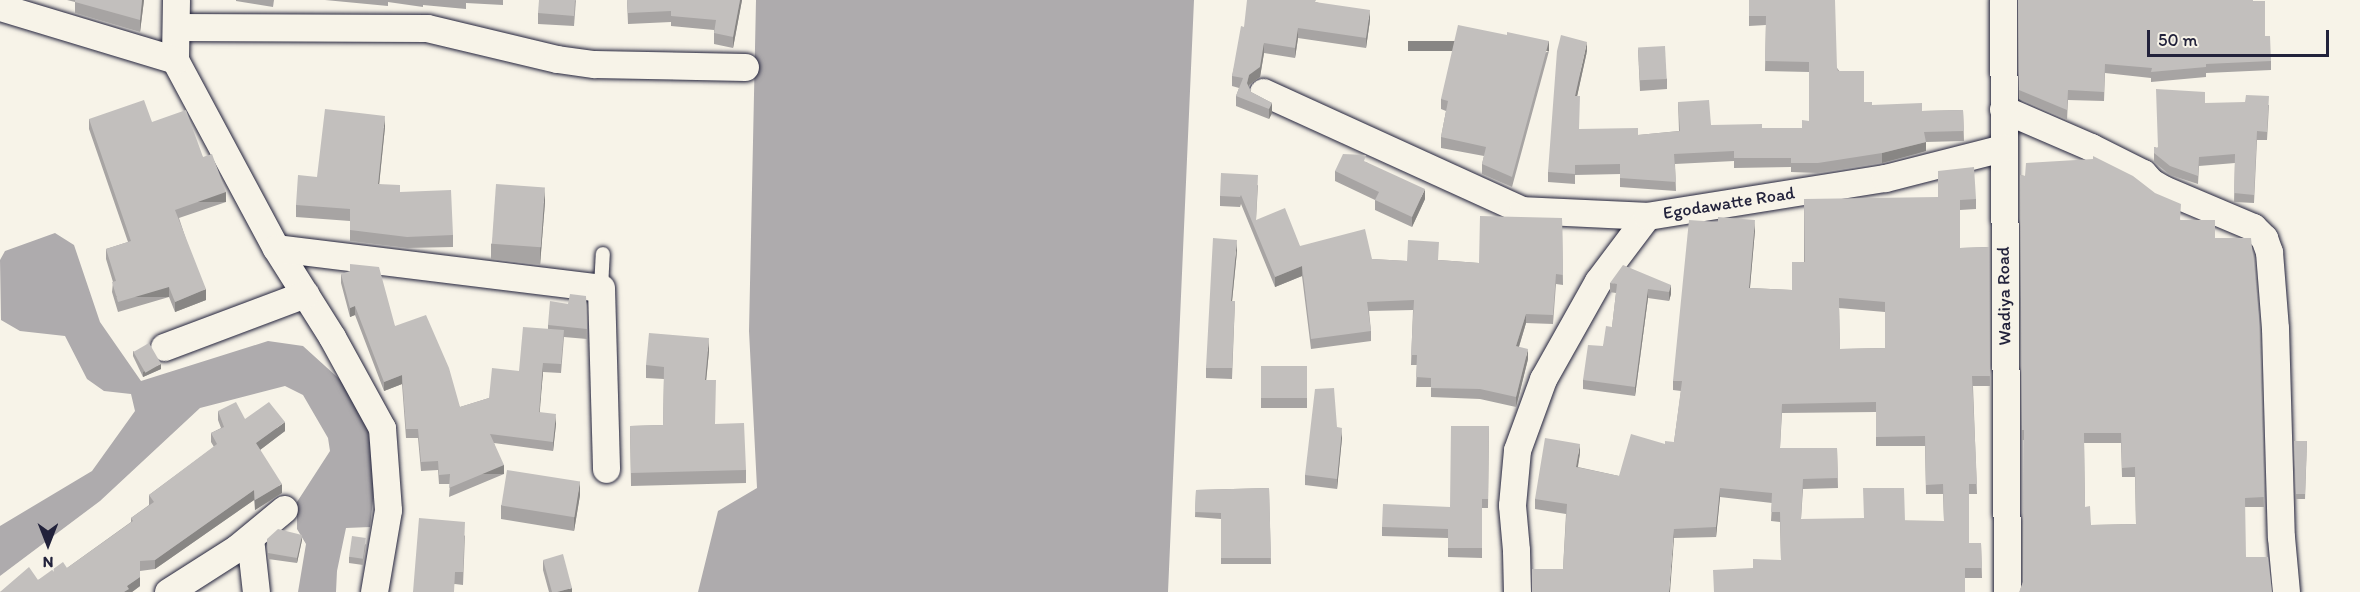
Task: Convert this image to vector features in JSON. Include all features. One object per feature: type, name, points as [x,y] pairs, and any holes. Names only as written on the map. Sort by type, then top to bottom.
[{"type":"street","points":[[176,0],[175,60],[276,248],[382,428],[388,510],[374,592]]},
{"type":"street","name":"Wadiya Road","points":[[2002,0],[2007,592]]},
{"type":"street","points":[[0,7],[175,60]]},
{"type":"street","points":[[176,27],[427,28],[557,59],[594,64],[745,67]]},
{"type":"street","points":[[1263,92],[1522,210],[1647,216]]},
{"type":"street","points":[[2002,109],[2091,147],[2143,173],[2151,182],[2163,189],[2253,227],[2264,238],[2269,252],[2275,328],[2281,537],[2286,592]]},
{"type":"street","name":"Egodawatte Road","points":[[1517,592],[1512,505],[1517,450],[1543,380],[1565,340],[1598,281],[1647,216],[1885,178],[2003,148]]},
{"type":"street","points":[[276,248],[601,288],[606,468]]},
{"type":"street","points":[[164,347],[304,294]]},
{"type":"street","points":[[168,592],[243,543],[284,509]]},
{"type":"street","points":[[243,543],[256,592]]},
{"type":"lane","points":[[601,288],[603,254]]},
{"type":"shaded area","points":[[756,0],[1194,0],[1168,592],[698,592],[718,511],[757,488],[749,331]]},
{"type":"shaded area","points":[[55,233],[74,245],[100,322],[141,381],[268,341],[303,346],[346,385],[367,422],[375,482],[370,527],[346,528],[337,571],[336,592],[298,592],[306,544],[297,529],[297,502],[330,451],[328,438],[303,395],[285,386],[200,408],[100,501],[0,576],[0,526],[92,471],[135,411],[131,394],[104,391],[87,379],[65,336],[20,331],[1,320],[0,260],[5,251]]},
{"type":"building","points":[[75,0],[142,0],[140,20],[75,2]]},
{"type":"building","points":[[539,0],[575,0],[574,16],[538,13]]},
{"type":"building","points":[[627,0],[740,0],[733,37],[714,33],[716,20],[671,16],[671,11],[628,13]]},
{"type":"building","points":[[1247,0],[1316,0],[1315,2],[1370,10],[1366,38],[1298,28],[1295,48],[1264,43],[1260,67],[1249,75],[1247,83],[1251,92],[1272,103],[1269,109],[1236,96],[1243,78],[1232,76],[1241,26],[1244,27]]},
{"type":"building","points":[[1749,0],[1835,0],[1837,68],[1838,71],[1864,71],[1864,102],[1872,102],[1872,105],[1922,103],[1922,111],[1963,110],[1964,131],[1924,132],[1926,142],[1882,153],[1818,163],[1791,163],[1791,158],[1734,158],[1734,151],[1674,154],[1676,182],[1620,178],[1620,164],[1575,165],[1575,174],[1548,172],[1557,51],[1561,35],[1587,42],[1575,96],[1580,96],[1579,129],[1638,128],[1638,135],[1680,131],[1678,102],[1709,100],[1711,125],[1762,124],[1762,128],[1802,128],[1802,120],[1809,121],[1809,62],[1765,61],[1766,16],[1749,16]]},
{"type":"building","points":[[2018,0],[2265,1],[2265,36],[2270,36],[2271,61],[2206,64],[2206,67],[2151,72],[2152,68],[2105,64],[2104,92],[2068,90],[2067,110],[2019,90]]},
{"type":"building","points":[[1458,25],[1549,41],[1512,177],[1482,164],[1486,147],[1441,137],[1448,101],[1441,99]]},
{"type":"building","points":[[1665,46],[1667,79],[1640,80],[1638,47]]},
{"type":"building","points":[[2156,89],[2205,92],[2205,103],[2245,102],[2246,95],[2269,96],[2267,132],[2257,131],[2254,195],[2234,193],[2235,154],[2199,157],[2198,176],[2170,166],[2154,153],[2154,147],[2158,148]]},
{"type":"building","points":[[144,100],[152,122],[186,110],[203,157],[212,154],[226,192],[175,210],[206,289],[175,302],[169,287],[118,302],[112,282],[116,281],[106,249],[131,241],[89,119]]},
{"type":"building","points":[[325,109],[385,116],[378,184],[400,185],[400,192],[451,190],[453,235],[407,237],[350,230],[350,209],[296,205],[298,175],[317,177]]},
{"type":"building","points":[[1343,154],[1366,155],[1364,161],[1425,189],[1412,217],[1375,200],[1379,192],[1335,171]]},
{"type":"building","points":[[2093,156],[2133,176],[2155,193],[2181,204],[2180,220],[2215,220],[2215,238],[2251,238],[2259,319],[2264,497],[2245,498],[2246,557],[2268,557],[2272,592],[2019,592],[2023,582],[2024,430],[2022,430],[2020,175],[2025,176],[2026,163],[2093,159]],"holes":[[[2084,433],[2121,433],[2122,468],[2135,467],[2136,524],[2091,525],[2090,506],[2085,507]]]},
{"type":"building","points":[[1974,167],[1976,199],[1960,200],[1960,248],[1989,247],[1990,376],[1972,376],[1977,484],[1969,484],[1969,543],[1981,543],[1982,568],[1965,568],[1965,592],[1714,592],[1713,570],[1753,568],[1753,559],[1781,560],[1780,512],[1771,512],[1772,493],[1720,488],[1716,527],[1674,529],[1669,592],[1532,592],[1532,569],[1563,569],[1567,504],[1535,499],[1545,438],[1580,444],[1576,467],[1619,476],[1631,434],[1665,444],[1665,441],[1674,442],[1682,381],[1673,381],[1689,220],[1718,222],[1718,217],[1755,220],[1749,288],[1792,290],[1792,262],[1805,262],[1804,199],[1938,197],[1938,171]],"holes":[[[1839,298],[1885,302],[1885,348],[1840,349]],[[1876,402],[1876,437],[1925,436],[1926,485],[1943,484],[1944,521],[1905,521],[1904,488],[1863,488],[1864,518],[1801,519],[1803,479],[1838,478],[1837,448],[1780,448],[1782,404]]]},
{"type":"building","points":[[1221,173],[1258,175],[1256,220],[1285,208],[1300,246],[1365,229],[1372,259],[1407,261],[1408,240],[1439,242],[1438,260],[1479,263],[1480,216],[1562,218],[1563,275],[1556,274],[1553,315],[1526,314],[1516,346],[1528,349],[1516,397],[1480,389],[1431,388],[1431,378],[1416,377],[1417,355],[1411,355],[1414,300],[1367,302],[1371,331],[1311,339],[1302,266],[1275,277],[1241,195],[1240,197],[1220,196]]},
{"type":"building","points":[[496,184],[545,187],[541,247],[492,244]]},
{"type":"building","points":[[1213,238],[1237,240],[1231,301],[1235,301],[1232,368],[1206,368]]},
{"type":"building","points":[[350,264],[379,267],[395,326],[426,315],[449,368],[460,407],[489,398],[492,368],[519,371],[523,327],[564,330],[561,364],[543,363],[539,412],[556,414],[553,442],[490,434],[504,465],[449,488],[450,474],[439,475],[438,461],[421,462],[418,429],[406,429],[402,375],[384,382],[355,306],[350,308],[341,274],[350,271]]},
{"type":"building","points":[[1623,265],[1671,285],[1669,292],[1648,289],[1635,387],[1583,380],[1588,345],[1603,346],[1606,326],[1612,327],[1617,284],[1610,283]]},
{"type":"building","points":[[570,294],[586,296],[587,329],[548,325],[550,301],[568,304]]},
{"type":"building","points":[[649,333],[709,338],[705,380],[716,380],[715,424],[744,423],[746,470],[631,473],[630,426],[663,425],[664,367],[646,365]]},
{"type":"building","points":[[149,343],[161,364],[145,373],[133,352]]},
{"type":"building","points":[[1261,366],[1307,366],[1307,398],[1261,398]]},
{"type":"building","points":[[1334,388],[1337,427],[1342,428],[1337,479],[1305,475],[1315,389]]},
{"type":"building","points":[[236,402],[245,419],[269,402],[285,422],[256,443],[282,484],[255,500],[254,490],[155,560],[140,561],[140,577],[127,586],[129,589],[124,592],[0,592],[29,567],[38,580],[63,562],[67,568],[133,521],[131,518],[154,502],[149,495],[217,444],[211,433],[224,427],[218,411]]},
{"type":"building","points":[[1451,426],[1489,426],[1488,499],[1482,499],[1482,548],[1448,548],[1448,529],[1382,527],[1383,504],[1450,507]]},
{"type":"building","points":[[2294,441],[2307,441],[2305,494],[2296,494]]},
{"type":"building","points":[[507,470],[580,482],[574,517],[501,506]]},
{"type":"building","points":[[1269,488],[1271,558],[1221,558],[1221,513],[1195,512],[1196,490]]},
{"type":"building","points":[[419,518],[465,522],[463,572],[455,572],[454,592],[413,592]]},
{"type":"building","points":[[278,529],[302,535],[297,558],[268,553],[267,539]]},
{"type":"building","points":[[352,536],[366,538],[363,559],[349,557]]},
{"type":"building","points":[[563,554],[572,588],[552,592],[543,560]]}]
